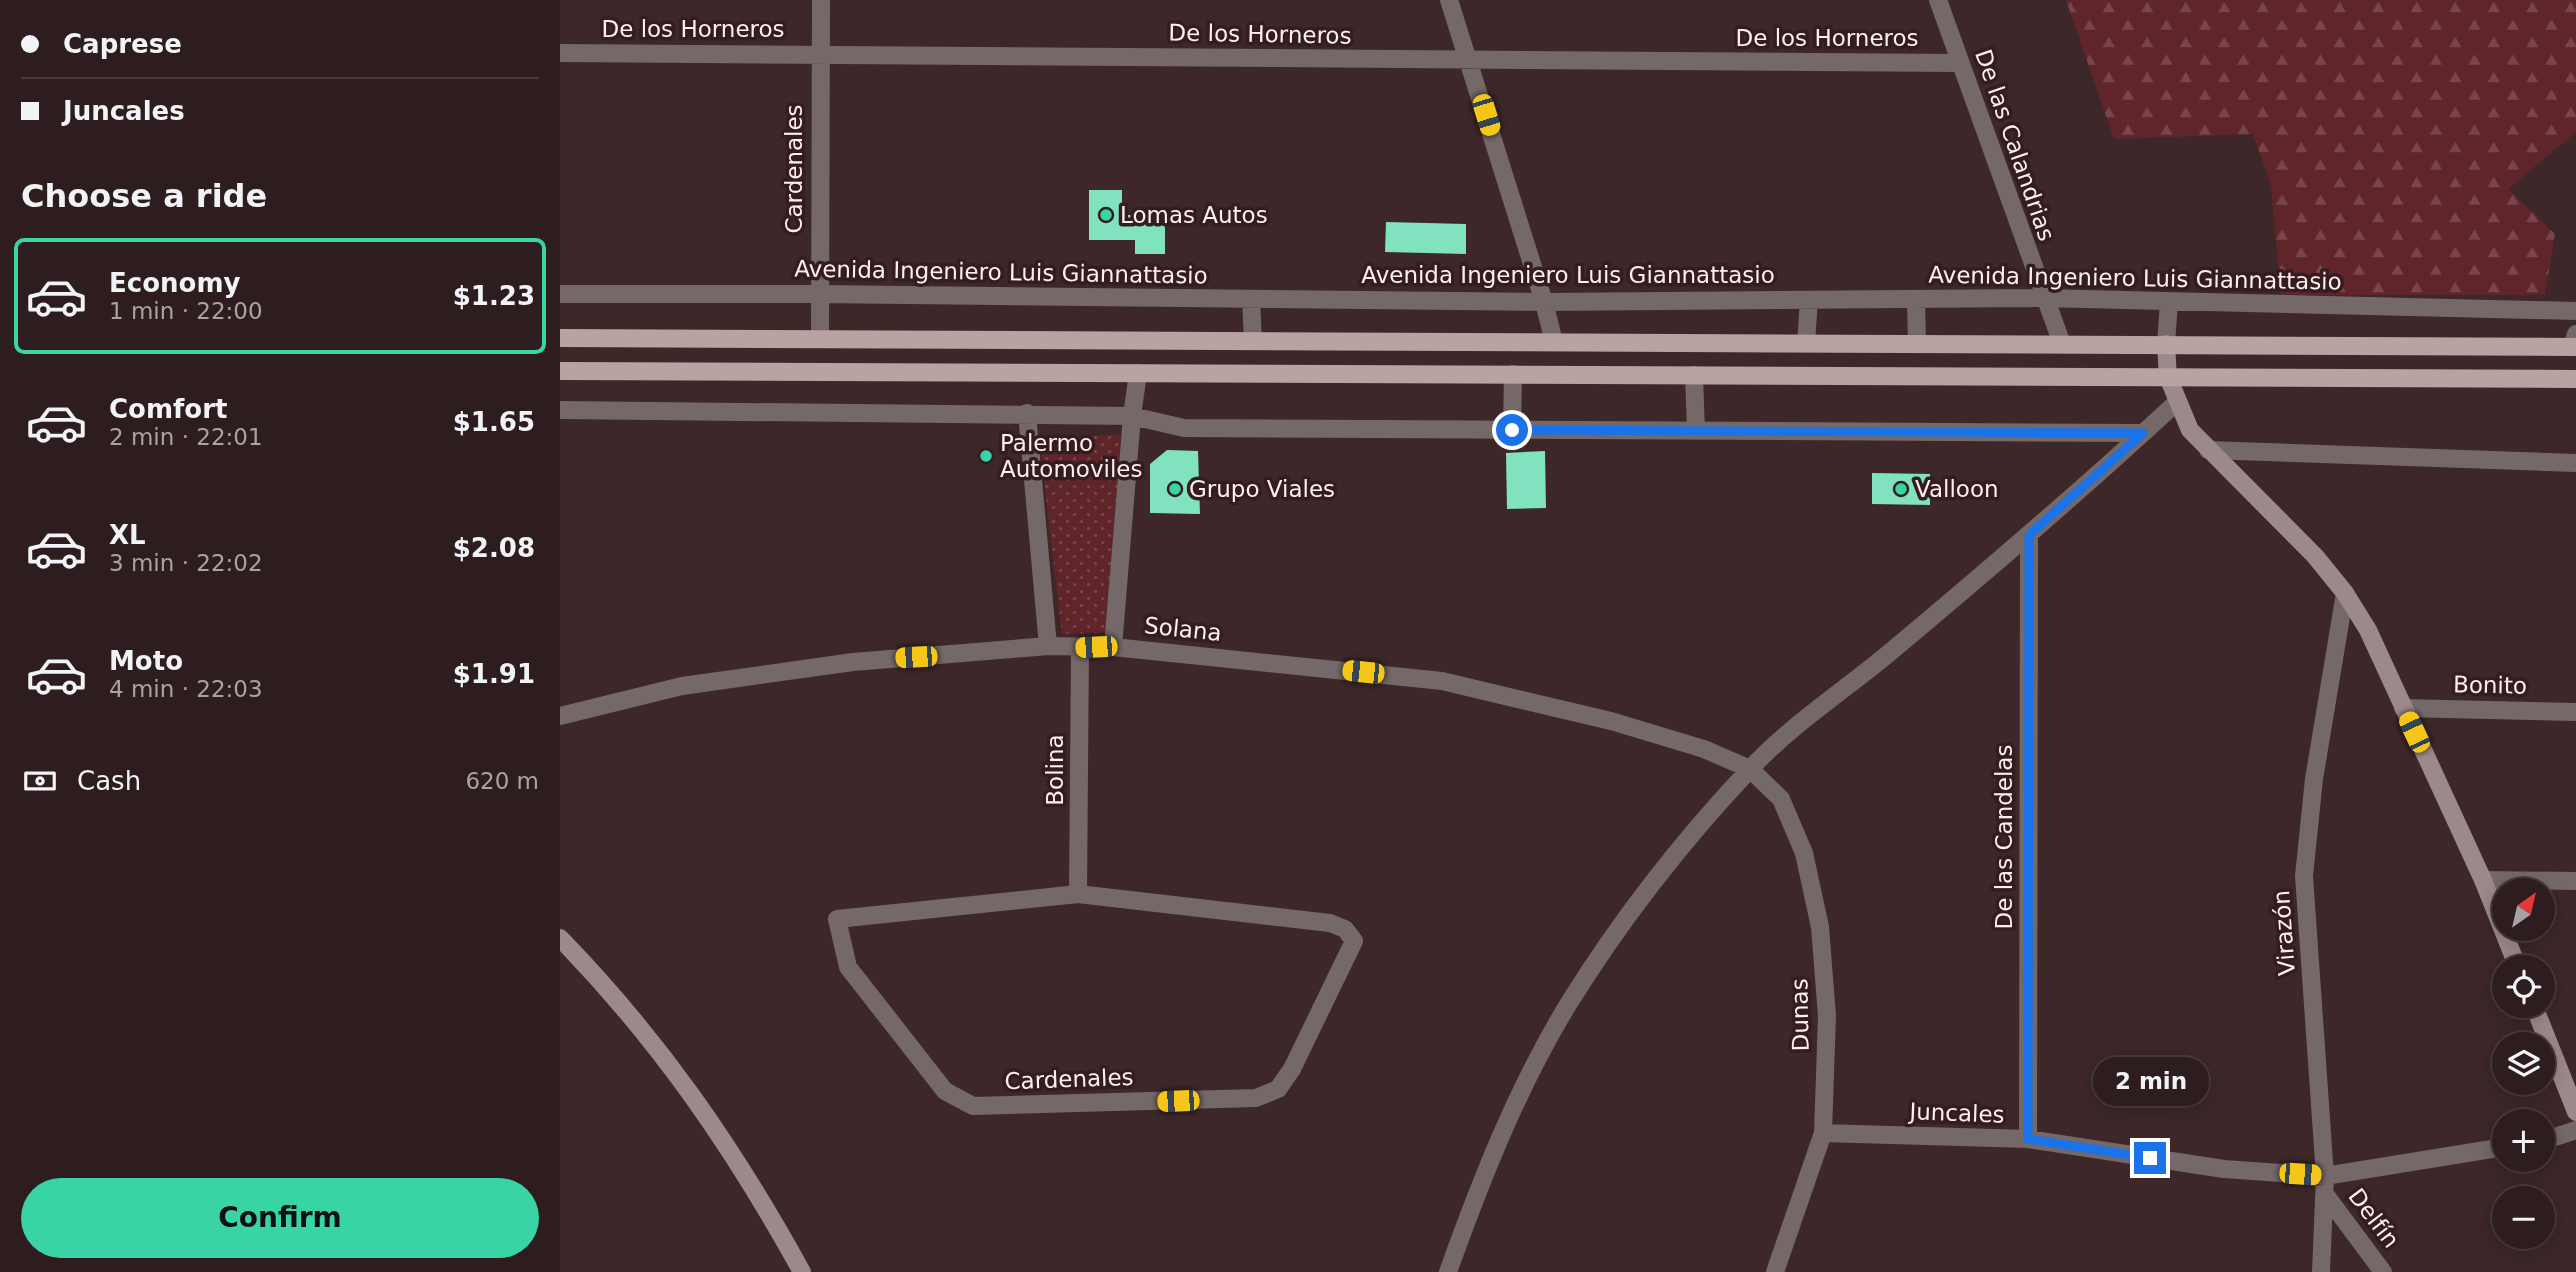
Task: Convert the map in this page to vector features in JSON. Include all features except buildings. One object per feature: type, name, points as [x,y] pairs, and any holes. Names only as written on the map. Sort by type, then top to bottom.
[{"type":"main road","points":[[560,338],[1917,344],[2575,343]]},
{"type":"main road","points":[[560,371],[2576,379]]},
{"type":"street","name":"Cardenales","points":[[820,339],[818,294],[821,0]]},
{"type":"street","points":[[1449,0],[1544,302],[1553,342]]},
{"type":"street","name":"De las Calandrias","points":[[1938,0],[2043,298],[2062,344]]},
{"type":"street","name":"De los Horneros","points":[[560,53],[1959,63]]},
{"type":"street","name":"Avenida Ingeniero Luis Giannattasio","points":[[560,295],[818,294],[1544,302],[2043,298],[2576,311]]},
{"type":"street","points":[[1251,299],[1253,341]]},
{"type":"street","points":[[1916,299],[1917,344]]},
{"type":"street","points":[[1806,343],[1809,300]]},
{"type":"street","points":[[2169,302],[2166,344],[2168,377],[2190,430],[2315,556],[2345,593],[2368,630],[2483,880],[2513,955]]},
{"type":"street","points":[[1113,647],[1138,373]]},
{"type":"street","points":[[1512,430],[1513,374]]},
{"type":"street","points":[[1694,375],[1696,431]]},
{"type":"street","points":[[1448,1272],[1506,1124],[1568,1004],[1628,914],[1750,769],[1788,733],[1860,678],[2029,535],[2177,402]]},
{"type":"street","points":[[560,410],[1132,416],[1184,428],[2143,433]]},
{"type":"street","points":[[1027,413],[1048,646]]},
{"type":"street","points":[[2208,450],[2576,463]]},
{"type":"street","name":"De las Candelas","points":[[2028,1139],[2029,535]]},
{"type":"street","name":"Virazón","points":[[2321,1272],[2325,1185],[2304,876],[2314,779],[2345,593]]},
{"type":"street","name":"Solana","points":[[560,716],[682,686],[853,662],[1048,646],[1113,647],[1442,681],[1611,721],[1704,748],[1750,769]]},
{"type":"street","name":"Bolina","points":[[1078,894],[1080,648]]},
{"type":"street","name":"Bonito","points":[[2403,708],[2576,712]]},
{"type":"street","name":"Dunas","points":[[1750,769],[1781,799],[1804,853],[1820,927],[1827,1016],[1823,1133],[1774,1272]]},
{"type":"street","points":[[2483,880],[2576,881]]},
{"type":"street","name":"Cardenales","points":[[1078,894],[1330,923],[1345,929],[1354,941],[1292,1069],[1278,1088],[1256,1098],[972,1107],[945,1091],[848,967],[837,919],[1078,894]]},
{"type":"street","points":[[560,938],[647,1035],[699,1102],[758,1193],[802,1272]]},
{"type":"street","points":[[2539,1018],[2576,1112]]},
{"type":"street","points":[[2555,1137],[2576,1130]]},
{"type":"street","name":"Juncales","points":[[1823,1133],[2028,1139],[2325,1185],[2492,1150]]},
{"type":"street","name":"Delfín","points":[[2325,1185],[2384,1272]]},
{"type":"green space","points":[[2066,0],[2576,0],[2576,132],[2508,189],[2555,234],[2545,295],[2281,295],[2271,185],[2253,134],[2114,139]]},
{"type":"green space","points":[[1121,435],[1106,633],[1062,634],[1039,437]]},
{"type":"place","name":"Lomas Autos","points":[[1106,215]]},
{"type":"place","name":"Palermo Automoviles","points":[[986,456]]},
{"type":"place","name":"Grupo Viales","points":[[1175,489]]},
{"type":"place","name":"Valloon","points":[[1901,489]]},
{"type":"route","points":[[1512,430],[2143,433],[2029,535],[2028,1139],[2150,1158]]}]
